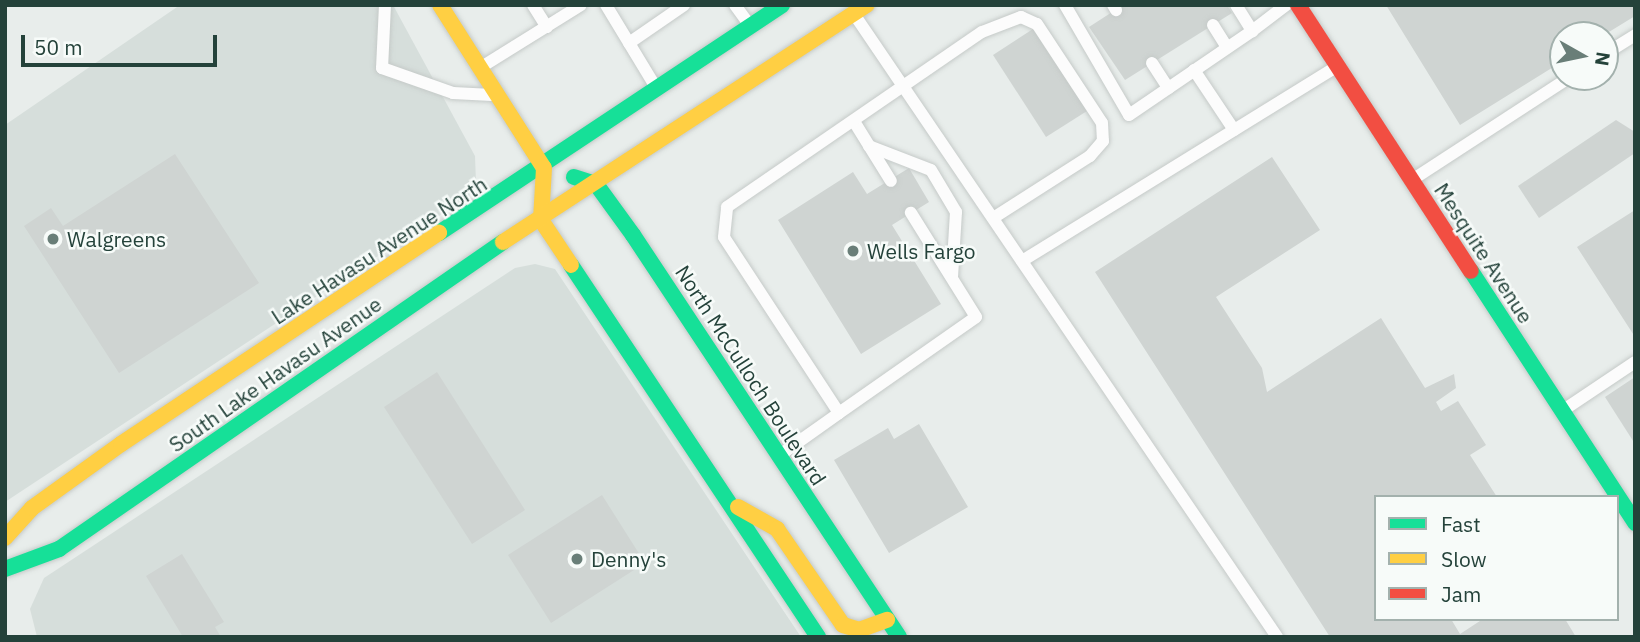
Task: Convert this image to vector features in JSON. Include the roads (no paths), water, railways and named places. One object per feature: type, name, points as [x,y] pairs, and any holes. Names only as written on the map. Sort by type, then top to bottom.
[{"type":"main road","points":[[440,5],[544,169],[541,220],[818,637]]},
{"type":"main road","name":"Lake Havasu Avenue North","points":[[5,537],[32,508],[121,443],[544,169],[782,5]]},
{"type":"main road","points":[[544,169],[596,184],[860,9]]},
{"type":"main road","name":"Mesquite Avenue","points":[[1302,11],[1617,495]]},
{"type":"main road","name":"South Lake Havasu Avenue","points":[[5,569],[59,550],[596,184]]},
{"type":"main road","name":"North McCulloch Boulevard","points":[[596,184],[899,637]]},
{"type":"main road","name":"Mesquite Avenue","points":[[1619,498],[1635,523]]},
{"type":"main road","points":[[729,502],[776,529],[843,625],[859,630],[887,620]]},
{"type":"lane","points":[[385,5],[382,68],[453,93],[496,94]]},
{"type":"lane","points":[[533,5],[547,27]]},
{"type":"lane","points":[[480,69],[581,5]]},
{"type":"lane","points":[[606,5],[659,91]]},
{"type":"lane","points":[[629,43],[684,5]]},
{"type":"lane","points":[[736,5],[751,26]]},
{"type":"lane","points":[[1065,5],[1129,115],[1286,5]]},
{"type":"lane","points":[[1236,5],[1252,31]]},
{"type":"lane","points":[[1302,11],[1324,5]]},
{"type":"lane","points":[[860,9],[993,218],[1277,637]]},
{"type":"lane","points":[[839,413],[724,237],[727,207],[908,88],[982,32],[1021,17],[1037,24],[1052,46],[1102,123],[1103,141],[1090,156],[993,218]]},
{"type":"lane","points":[[1213,25],[1227,47]]},
{"type":"lane","points":[[1619,45],[1635,35]]},
{"type":"lane","points":[[1152,63],[1168,88]]},
{"type":"lane","points":[[1023,261],[1338,66]]},
{"type":"lane","points":[[1194,70],[1234,130]]},
{"type":"lane","points":[[1412,180],[1549,91]]},
{"type":"lane","points":[[855,123],[891,181]]},
{"type":"lane","points":[[870,146],[931,170],[956,212],[952,278]]},
{"type":"lane","points":[[779,456],[976,317],[911,213]]},
{"type":"lane","points":[[1562,411],[1635,362]]},
{"type":"place","name":"Walgreens","points":[[53,239]]},
{"type":"place","name":"Wells Fargo","points":[[853,251]]},
{"type":"place","name":"Denny's","points":[[577,559]]}]
